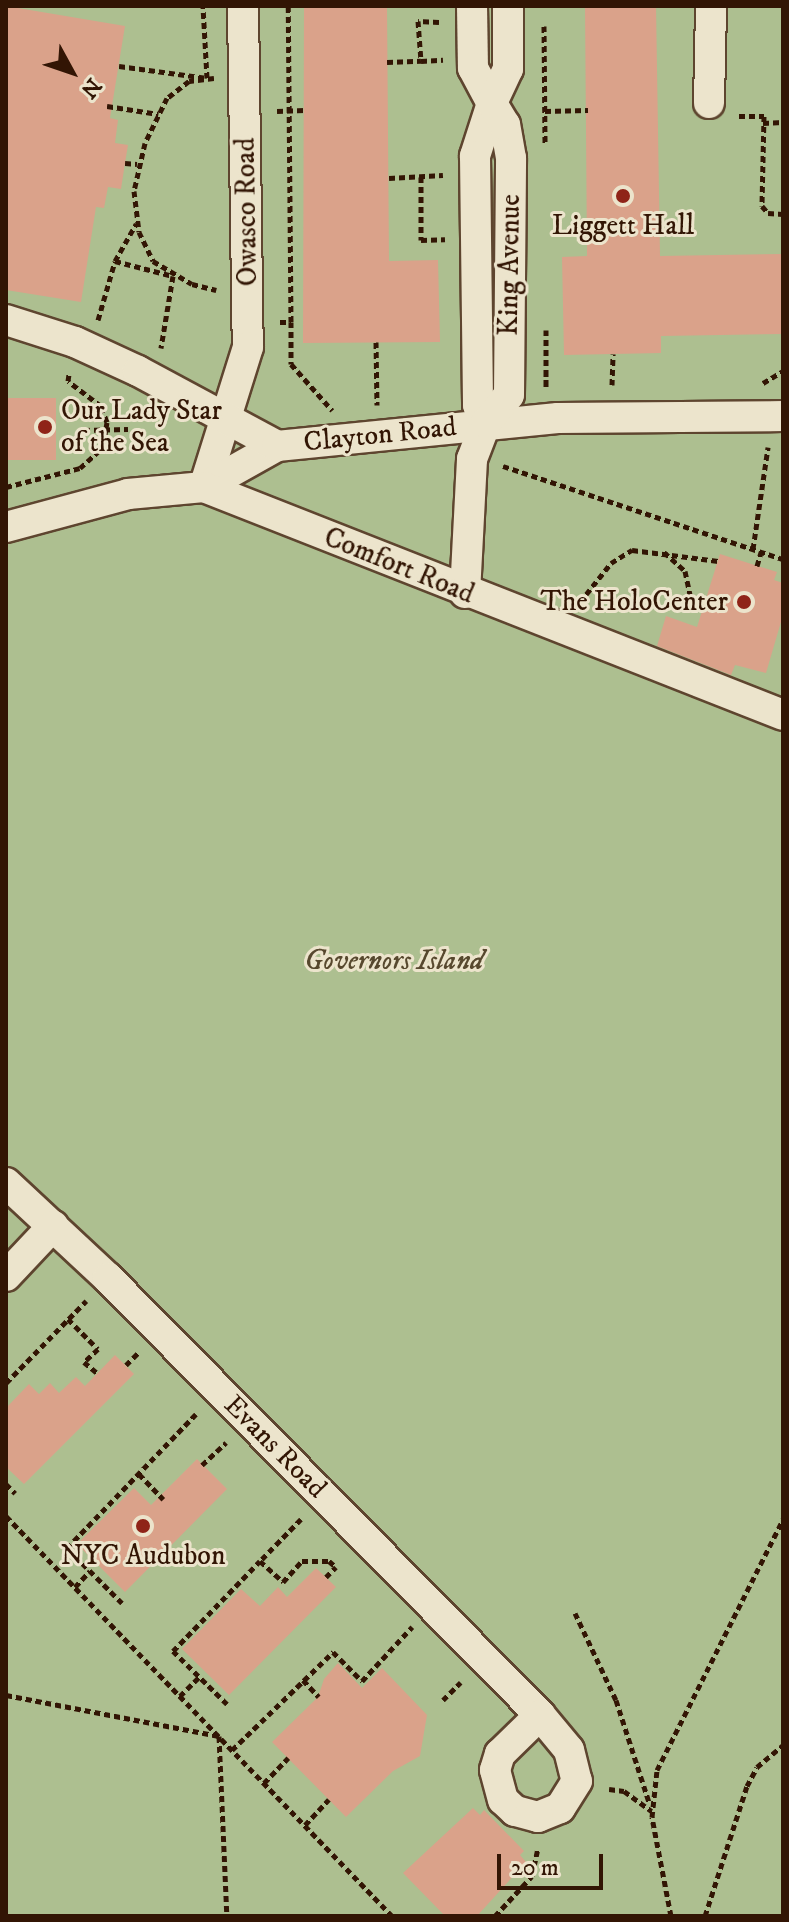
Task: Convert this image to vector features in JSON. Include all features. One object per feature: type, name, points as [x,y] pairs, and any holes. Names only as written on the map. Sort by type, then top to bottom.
[{"type":"street","name":"Owasco Road","points":[[204,487],[248,347],[243,6]]},
{"type":"street","name":"King Avenue","points":[[465,593],[472,459],[486,423],[509,395],[511,158],[505,125],[473,68],[472,6]]},
{"type":"street","name":"King Avenue","points":[[486,423],[478,405],[477,141],[508,69],[508,6]]},
{"type":"street","points":[[709,103],[711,6]]},
{"type":"street","name":"Clayton Road","points":[[6,320],[82,345],[227,415],[277,446],[367,439],[486,423],[778,416]]},
{"type":"street","points":[[204,487],[277,446]]},
{"type":"street","name":"Comfort Road","points":[[6,527],[128,494],[204,487],[465,593],[783,715]]},
{"type":"street","name":"Evans Road","points":[[6,1183],[108,1278],[540,1715],[569,1750],[577,1781]]},
{"type":"street","points":[[6,1276],[53,1226]]},
{"type":"street","points":[[540,1715],[500,1754],[495,1770],[503,1800],[515,1811],[538,1817],[560,1808],[577,1781]]},
{"type":"path","points":[[203,6],[207,78]]},
{"type":"path","points":[[288,6],[291,364],[367,439]]},
{"type":"path","points":[[387,62],[421,61]]},
{"type":"path","points":[[119,66],[207,78],[243,77]]},
{"type":"path","points":[[173,276],[153,261],[137,222],[137,164],[158,114],[176,88],[207,78]]},
{"type":"path","points":[[107,106],[158,114]]},
{"type":"path","points":[[544,111],[588,110]]},
{"type":"path","points":[[763,123],[783,122]]},
{"type":"path","points":[[125,163],[137,164]]},
{"type":"path","points":[[389,178],[476,174]]},
{"type":"path","points":[[421,177],[421,240],[476,237]]},
{"type":"path","points":[[6,487],[80,468],[103,447],[107,429],[93,395],[68,381],[115,261],[137,222]]},
{"type":"path","points":[[115,261],[210,289],[249,290]]},
{"type":"path","points":[[156,380],[173,276]]},
{"type":"path","points":[[248,322],[291,322]]},
{"type":"path","points":[[367,439],[376,342]]},
{"type":"path","points":[[753,549],[778,416]]},
{"type":"path","points":[[84,430],[128,429]]},
{"type":"path","points":[[472,459],[783,559]]},
{"type":"path","points":[[569,633],[580,602],[611,563],[632,550],[664,551],[718,561]]},
{"type":"path","points":[[664,551],[685,571],[692,603]]},
{"type":"path","points":[[757,566],[761,552]]},
{"type":"path","points":[[6,1383],[108,1278]]},
{"type":"path","points":[[68,1319],[98,1349],[84,1362],[97,1373]]},
{"type":"path","points":[[122,1603],[67,1548],[220,1390]]},
{"type":"path","points":[[139,1474],[163,1499]]},
{"type":"path","points":[[6,1484],[15,1493]]},
{"type":"path","points":[[227,1704],[173,1651],[324,1496]]},
{"type":"path","points":[[6,1516],[392,1916]]},
{"type":"path","points":[[652,1811],[657,1770],[670,1738],[783,1519]]},
{"type":"path","points":[[260,1561],[283,1582],[302,1561],[329,1561],[336,1567]]},
{"type":"path","points":[[75,1587],[90,1571]]},
{"type":"path","points":[[232,1750],[333,1652],[362,1681],[432,1605]]},
{"type":"path","points":[[575,1613],[621,1711],[652,1811],[671,1915]]},
{"type":"path","points":[[180,1696],[199,1677]]},
{"type":"path","points":[[303,1680],[319,1697]]},
{"type":"path","points":[[6,1695],[219,1736]]},
{"type":"path","points":[[219,1736],[227,1916]]},
{"type":"path","points":[[705,1916],[747,1786],[757,1767],[783,1745]]},
{"type":"path","points":[[264,1783],[288,1758]]},
{"type":"path","points":[[577,1781],[624,1791],[652,1811]]},
{"type":"path","points":[[305,1825],[329,1799]]},
{"type":"path","points":[[495,1916],[532,1876],[538,1854],[538,1817]]},
{"type":"green space","name":"Governors Island","points":[[6,6],[783,6],[783,1916],[6,1916]]},
{"type":"building","points":[[6,6],[125,26],[110,118],[118,120],[115,143],[128,145],[121,189],[108,187],[104,208],[96,207],[81,302],[6,290]]},
{"type":"building","points":[[304,6],[387,6],[389,261],[438,260],[440,342],[303,343]]},
{"type":"building","name":"Liggett Hall","points":[[585,6],[656,6],[660,256],[783,254],[783,334],[661,336],[661,353],[564,355],[562,257],[587,256]]},
{"type":"building","name":"Our Lady Star of the Sea","points":[[6,398],[56,398],[56,460],[6,460]]},
{"type":"building","name":"The HoloCenter","points":[[720,554],[777,572],[774,580],[783,583],[783,615],[766,673],[735,665],[731,675],[657,646],[666,616],[697,627]]},
{"type":"building","points":[[115,1355],[134,1374],[24,1484],[6,1467],[6,1408],[29,1384],[39,1394],[50,1383],[59,1393],[76,1377],[85,1386]]},
{"type":"building","name":"NYC Audubon","points":[[197,1459],[227,1489],[125,1592],[77,1544],[134,1488],[151,1505]]},
{"type":"building","points":[[316,1568],[336,1587],[229,1695],[182,1649],[241,1589],[260,1606],[278,1587],[287,1597]]},
{"type":"building","points":[[338,1663],[362,1688],[382,1668],[427,1715],[420,1756],[393,1771],[346,1817],[272,1742],[318,1697],[324,1679]]},
{"type":"building","points":[[473,1808],[480,1815],[484,1810],[524,1851],[520,1855],[526,1862],[477,1916],[445,1916],[403,1873]]},
{"type":"place","name":"Liggett Hall","points":[[623,196]]},
{"type":"place","name":"Our Lady Star of the Sea","points":[[45,427]]},
{"type":"place","name":"The HoloCenter","points":[[744,602]]},
{"type":"place","name":"NYC Audubon","points":[[143,1526]]}]
